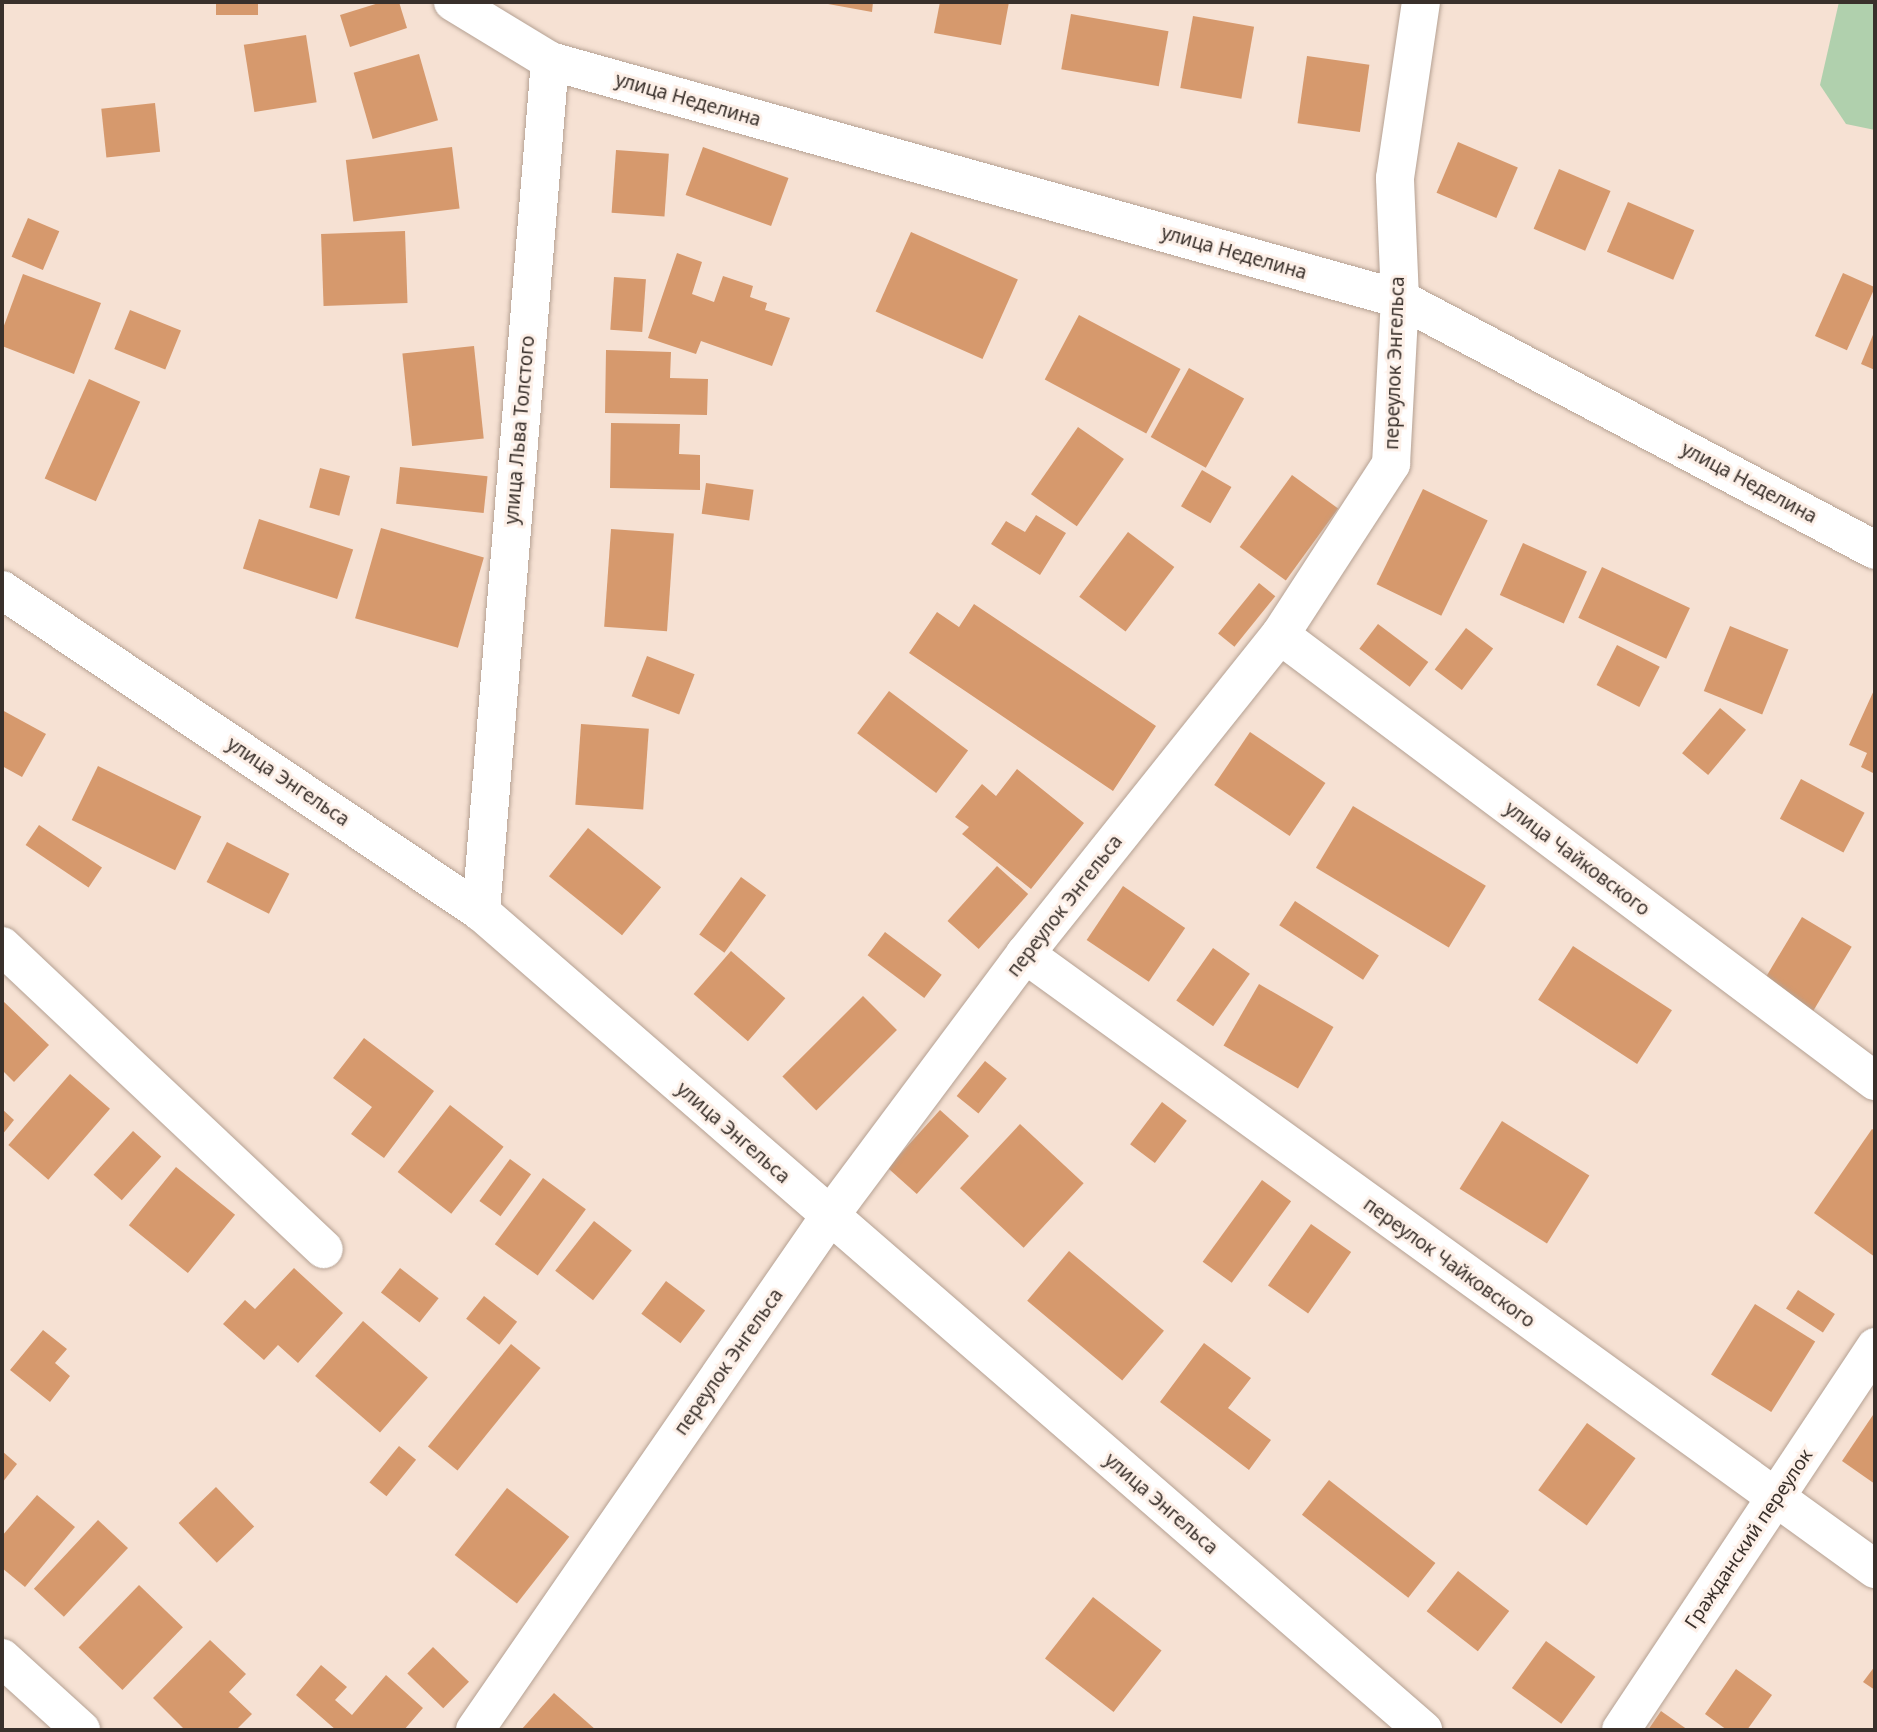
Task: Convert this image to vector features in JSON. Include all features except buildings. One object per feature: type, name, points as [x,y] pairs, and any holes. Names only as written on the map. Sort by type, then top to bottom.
[{"type":"street","points":[[453,2],[550,61]]},
{"type":"street","name":"переулок Энгельса","points":[[475,1730],[829,1217],[1025,954],[1280,635],[1391,464],[1400,299],[1395,178],[1421,2]]},
{"type":"street","name":"улица Неделина","points":[[550,61],[1400,299],[1875,550]]},
{"type":"street","name":"улица Льва Толстого","points":[[481,912],[550,61]]},
{"type":"street","name":"улица Энгельса","points":[[2,590],[481,912],[829,1217],[1423,1730]]},
{"type":"street","name":"улица Чайковского","points":[[1280,635],[1875,1081]]},
{"type":"street","points":[[2,946],[324,1248]]},
{"type":"street","name":"переулок Чайковского","points":[[1025,954],[1776,1500],[1875,1569]]},
{"type":"street","name":"Гражданский переулок","points":[[1620,1730],[1776,1500],[1875,1347]]},
{"type":"street","points":[[2,1658],[81,1730]]},
{"type":"green space","points":[[1839,2],[1875,2],[1875,130],[1846,124],[1820,85]]}]
